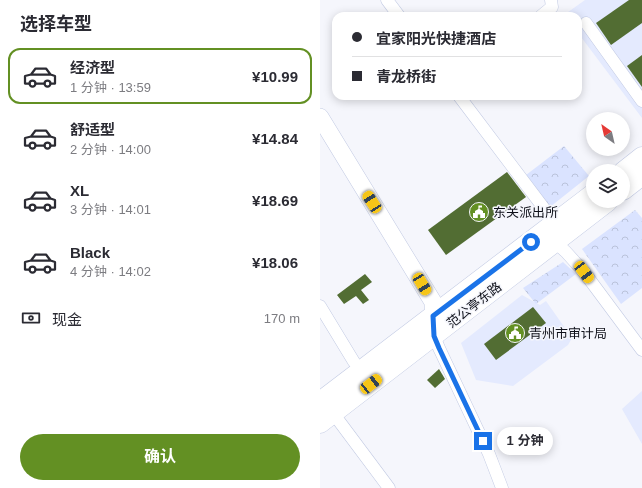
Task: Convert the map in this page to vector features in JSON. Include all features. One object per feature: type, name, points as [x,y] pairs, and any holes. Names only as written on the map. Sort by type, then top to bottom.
[{"type":"main road","points":[[630,166],[642,157]]},
{"type":"main road","points":[[630,184],[642,175]]},
{"type":"main road","name":"范公亭东路","points":[[324,413],[434,336],[555,233],[586,201]]},
{"type":"main road","name":"范公亭东路","points":[[324,413],[433,316],[555,233],[596,208]]},
{"type":"street","points":[[386,0],[396,12]]},
{"type":"street","points":[[546,12],[552,7],[551,0]]},
{"type":"street","points":[[586,22],[642,101]]},
{"type":"street","points":[[462,100],[555,233],[566,252],[584,272],[642,350]]},
{"type":"street","points":[[320,117],[433,302],[434,336],[489,454],[502,488]]},
{"type":"street","points":[[320,306],[354,362]]},
{"type":"street","points":[[324,413],[388,488]]},
{"type":"shaded area","points":[[585,0],[642,0],[642,118],[582,38],[582,12],[568,12]]},
{"type":"shaded area","points":[[522,295],[540,305],[546,301],[572,338],[568,345],[513,386],[476,380],[461,343]]},
{"type":"shaded area","points":[[642,391],[642,444],[622,409]]},
{"type":"green space","points":[[564,146],[586,172],[586,178],[550,207],[526,175]]},
{"type":"green space","points":[[635,210],[642,218],[642,288],[621,304],[582,249]]},
{"type":"green space","points":[[563,262],[576,274],[536,304],[523,288]]},
{"type":"building","points":[[629,0],[642,0],[642,23],[611,45],[596,23]]},
{"type":"building","points":[[642,55],[642,87],[627,66]]},
{"type":"building","name":"东关派出所","points":[[507,172],[526,197],[446,255],[428,230]]},
{"type":"building","points":[[365,274],[372,282],[361,290],[369,300],[363,304],[356,296],[344,304],[337,295]]},
{"type":"building","name":"青州市审计局","points":[[533,307],[546,323],[496,360],[484,344]]},
{"type":"building","points":[[439,369],[445,379],[435,388],[427,380]]},
{"type":"place","name":"东关派出所","points":[[479,212]]},
{"type":"place","name":"青州市审计局","points":[[515,333]]},
{"type":"route","points":[[483,441],[434,336],[433,316],[531,242]]}]
